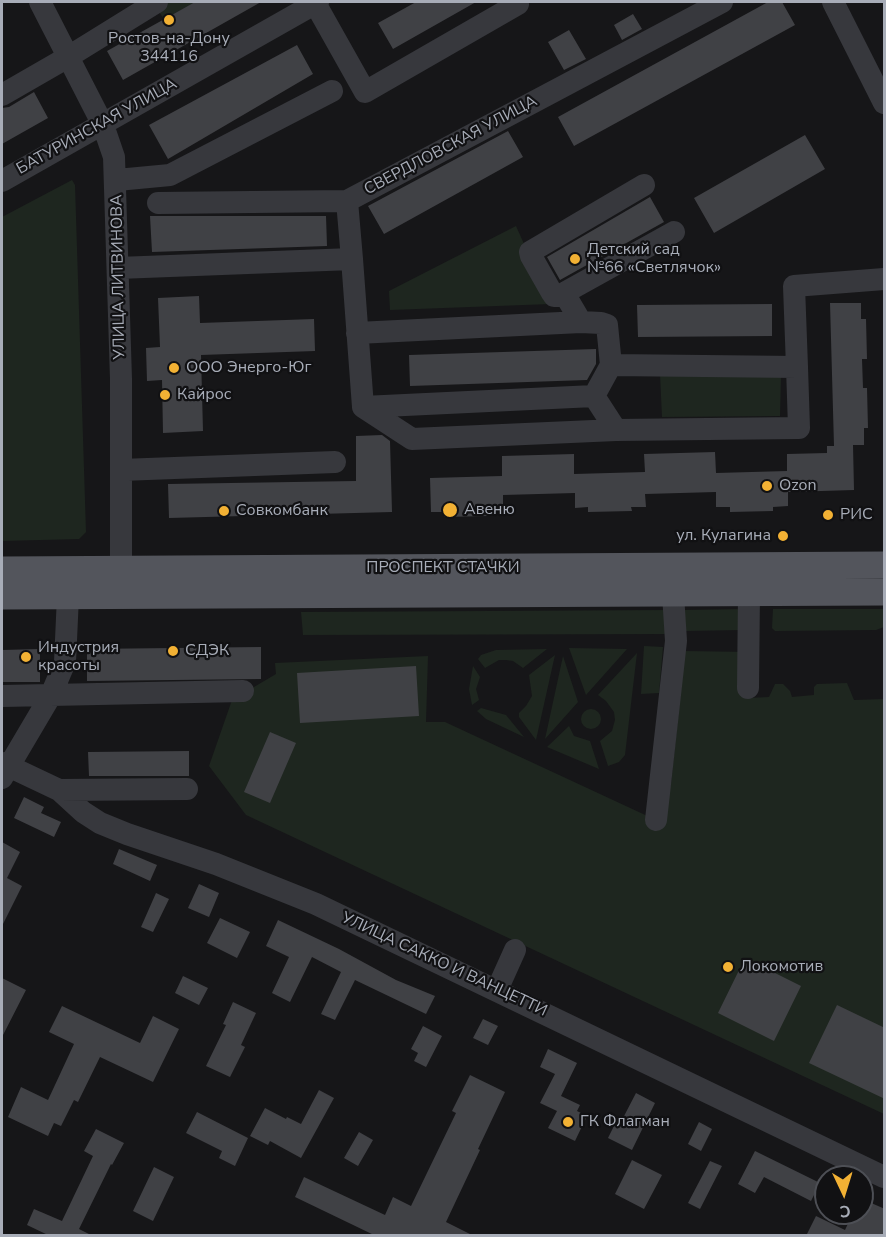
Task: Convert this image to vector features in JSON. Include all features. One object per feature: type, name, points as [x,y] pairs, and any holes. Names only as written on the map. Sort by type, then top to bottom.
[{"type":"main road","name":"ПРОСПЕКТ СТАЧКИ","points":[[2,570],[885,565]]},
{"type":"main road","name":"ПРОСПЕКТ СТАЧКИ","points":[[2,596],[885,592]]},
{"type":"street","points":[[2,95],[156,2]]},
{"type":"street","points":[[317,2],[365,92],[518,4],[516,2]]},
{"type":"street","name":"БАТУРИНСКАЯ УЛИЦА","points":[[2,181],[317,2]]},
{"type":"street","name":"СВЕРДЛОВСКАЯ УЛИЦА","points":[[158,203],[347,201],[722,2]]},
{"type":"street","points":[[833,2],[885,103]]},
{"type":"street","name":"УЛИЦА ЛИТВИНОВА","points":[[50,5],[68,57],[103,125],[114,157],[117,180],[121,569]]},
{"type":"street","points":[[117,180],[170,175],[332,91]]},
{"type":"street","points":[[644,185],[530,252],[552,293],[559,296],[674,232]]},
{"type":"street","points":[[347,201],[363,407]]},
{"type":"street","points":[[118,268],[352,259]]},
{"type":"street","points":[[363,407],[412,439],[616,430],[799,428],[794,286],[885,279]]},
{"type":"street","points":[[564,293],[581,322]]},
{"type":"street","points":[[357,333],[581,322],[601,323],[607,325],[611,365],[594,396]]},
{"type":"street","points":[[611,365],[797,367]]},
{"type":"street","points":[[363,407],[594,396]]},
{"type":"street","points":[[594,396],[616,430]]},
{"type":"street","points":[[121,470],[335,462]]},
{"type":"street","points":[[748,688],[749,593]]},
{"type":"street","points":[[656,820],[676,641],[673,594]]},
{"type":"street","points":[[4,770],[51,695],[65,662],[68,596]]},
{"type":"street","points":[[2,696],[243,691]]},
{"type":"street","name":"УЛИЦА САККО И ВАНЦЕТТИ","points":[[4,770],[59,790],[83,812],[100,823],[216,864],[316,904],[885,1177]]},
{"type":"street","points":[[59,790],[187,789]]},
{"type":"street","points":[[496,990],[515,950]]},
{"type":"shaded area","points":[[160,2],[196,2],[164,19],[154,5]]},
{"type":"shaded area","points":[[72,180],[75,185],[86,532],[79,539],[2,541],[2,217]]},
{"type":"shaded area","points":[[516,226],[551,304],[390,310],[389,291]]},
{"type":"shaded area","points":[[660,374],[781,377],[780,416],[662,417]]},
{"type":"shaded area","points":[[746,609],[743,630],[685,631],[683,610]]},
{"type":"shaded area","points":[[773,609],[884,609],[884,627],[876,630],[775,631],[772,628]]},
{"type":"shaded area","points":[[671,610],[671,634],[303,635],[301,612]]},
{"type":"shaded area","points":[[644,646],[663,647],[659,693],[641,694]]},
{"type":"shaded area","points":[[569,648],[627,649],[586,695]]},
{"type":"shaded area","points":[[547,649],[523,668],[513,661],[499,660],[485,668],[478,659],[481,655],[496,650]]},
{"type":"shaded area","name":"Локомотив","points":[[685,651],[749,652],[748,698],[769,697],[775,684],[783,684],[792,697],[814,695],[814,687],[817,684],[847,683],[854,700],[884,699],[884,1114],[246,815],[209,766],[232,700],[276,674],[275,663],[428,656],[426,722],[445,722],[656,820],[671,784]]},
{"type":"shaded area","points":[[637,653],[625,755],[619,762],[608,766],[600,741],[612,731],[615,720],[614,712],[598,695]]},
{"type":"shaded area","points":[[555,655],[536,740],[519,717],[519,713],[532,696],[529,675]]},
{"type":"shaded area","points":[[563,656],[578,702],[545,739]]},
{"type":"shaded area","points":[[473,666],[480,677],[476,689],[479,700],[472,705],[469,689]]},
{"type":"shaded area","points":[[481,708],[506,715],[524,737],[486,719],[477,711]]},
{"type":"shaded area","points":[[591,709],[598,712],[601,719],[598,726],[591,729],[584,726],[581,719],[584,712]]},
{"type":"shaded area","points":[[569,726],[574,736],[590,741],[599,769],[547,747]]},
{"type":"building","points":[[195,2],[261,2],[123,80],[107,51]]},
{"type":"building","points":[[416,2],[476,2],[393,49],[378,23]]},
{"type":"building","points":[[768,2],[782,2],[795,25],[574,146],[558,117]]},
{"type":"building","points":[[633,14],[642,29],[622,40],[614,25]]},
{"type":"building","points":[[569,30],[586,59],[564,70],[548,42]]},
{"type":"building","points":[[297,45],[313,74],[168,159],[149,125]]},
{"type":"building","points":[[34,92],[48,118],[2,144],[2,108],[9,107]]},
{"type":"building","points":[[508,131],[523,157],[384,234],[368,206]]},
{"type":"building","points":[[805,135],[825,169],[714,233],[694,198]]},
{"type":"building","points":[[650,197],[664,222],[560,280],[547,257]]},
{"type":"building","points":[[150,216],[326,216],[327,246],[152,252]]},
{"type":"building","name":"ООО Энерго-Юг","points":[[199,296],[200,323],[314,319],[315,351],[201,355],[203,431],[163,433],[162,380],[147,381],[146,348],[160,347],[158,298]]},
{"type":"building","points":[[830,303],[861,303],[861,319],[866,319],[867,359],[862,359],[863,388],[867,388],[868,428],[864,428],[864,445],[853,445],[854,490],[788,492],[788,506],[773,507],[773,511],[730,512],[730,507],[716,507],[716,492],[645,494],[646,507],[631,507],[632,511],[588,512],[588,507],[575,508],[575,493],[503,495],[503,511],[487,511],[487,516],[444,517],[444,512],[431,512],[430,478],[502,476],[502,456],[574,454],[574,474],[645,472],[644,454],[715,452],[716,473],[787,471],[787,454],[827,453],[827,446],[834,446]]},
{"type":"building","points":[[772,304],[772,336],[638,337],[637,305]]},
{"type":"building","points":[[596,349],[596,364],[587,380],[410,386],[409,355]]},
{"type":"building","points":[[382,435],[390,441],[392,512],[169,518],[168,484],[356,481],[356,436]]},
{"type":"building","points":[[261,647],[261,679],[87,681],[87,649]]},
{"type":"building","points":[[40,649],[40,682],[2,682],[2,650]]},
{"type":"building","points":[[416,666],[419,716],[300,723],[297,673]]},
{"type":"building","points":[[270,732],[296,743],[270,803],[244,792]]},
{"type":"building","points":[[189,751],[189,776],[89,776],[88,752]]},
{"type":"building","points":[[24,797],[44,807],[41,813],[61,822],[54,837],[14,818]]},
{"type":"building","points":[[2,842],[20,852],[7,878],[22,886],[2,926]]},
{"type":"building","points":[[119,849],[157,865],[150,881],[113,864]]},
{"type":"building","points":[[199,884],[219,893],[209,917],[188,908]]},
{"type":"building","points":[[156,893],[169,899],[153,932],[141,927]]},
{"type":"building","points":[[220,918],[250,932],[237,958],[207,943]]},
{"type":"building","points":[[278,920],[396,980],[435,996],[426,1014],[355,980],[335,1020],[321,1014],[341,972],[312,957],[290,1002],[272,993],[289,957],[266,946]]},
{"type":"building","points":[[745,958],[801,986],[774,1041],[718,1013]]},
{"type":"building","points":[[183,976],[208,988],[199,1005],[175,993]]},
{"type":"building","points":[[2,978],[26,990],[2,1037]]},
{"type":"building","points":[[233,1002],[256,1013],[241,1045],[245,1047],[230,1077],[206,1066],[226,1025],[223,1024]]},
{"type":"building","points":[[837,1005],[885,1028],[885,1099],[809,1063]]},
{"type":"building","points":[[62,1006],[140,1043],[153,1016],[179,1029],[153,1082],[100,1057],[78,1102],[74,1100],[61,1126],[54,1123],[48,1136],[8,1117],[21,1087],[48,1100],[74,1044],[49,1032]]},
{"type":"building","points":[[483,1019],[498,1026],[488,1045],[473,1038]]},
{"type":"building","points":[[423,1026],[442,1036],[426,1067],[414,1061],[418,1053],[411,1049]]},
{"type":"building","points":[[548,1049],[577,1063],[561,1096],[580,1105],[577,1111],[587,1116],[575,1141],[548,1128],[557,1111],[540,1103],[555,1074],[540,1067]]},
{"type":"building","points":[[470,1075],[505,1092],[446,1222],[474,1236],[376,1236],[295,1197],[304,1177],[385,1215],[393,1197],[411,1206],[456,1113],[452,1111]]},
{"type":"building","points":[[319,1090],[334,1098],[301,1158],[270,1141],[268,1145],[250,1136],[265,1108],[301,1124]]},
{"type":"building","points":[[636,1093],[655,1103],[632,1150],[608,1138],[619,1116],[623,1118]]},
{"type":"building","points":[[197,1112],[248,1138],[235,1166],[219,1158],[222,1151],[186,1133]]},
{"type":"building","points":[[699,1122],[712,1129],[701,1151],[688,1144]]},
{"type":"building","points":[[96,1129],[124,1143],[79,1229],[93,1236],[50,1236],[27,1225],[34,1209],[62,1221],[93,1156],[84,1151]]},
{"type":"building","points":[[359,1132],[373,1140],[358,1166],[344,1158]]},
{"type":"building","points":[[755,1151],[814,1180],[814,1195],[811,1201],[764,1177],[755,1193],[738,1184]]},
{"type":"building","points":[[632,1160],[662,1175],[644,1209],[615,1194]]},
{"type":"building","points":[[710,1161],[722,1166],[700,1209],[688,1203]]},
{"type":"building","points":[[154,1167],[174,1177],[153,1221],[133,1211]]},
{"type":"building","points":[[874,1204],[885,1209],[885,1236],[806,1236],[814,1220],[814,1225],[835,1225],[845,1230],[847,1225],[874,1225]]},
{"type":"place","name":"Ростов-на-Дону 344116","points":[[169,20]]},
{"type":"place","name":"Детский сад №66 «Светлячок»","points":[[575,259]]},
{"type":"place","name":"ООО Энерго-Юг","points":[[174,368]]},
{"type":"place","name":"Кайрос","points":[[165,395]]},
{"type":"place","name":"Ozon","points":[[767,486]]},
{"type":"place","name":"Авеню","points":[[450,510]]},
{"type":"place","name":"Совкомбанк","points":[[224,511]]},
{"type":"place","name":"РИС","points":[[828,515]]},
{"type":"place","name":"ул. Кулагина","points":[[783,536]]},
{"type":"place","name":"СДЭК","points":[[173,651]]},
{"type":"place","name":"Индустрия красоты","points":[[26,657]]},
{"type":"place","name":"Локомотив","points":[[728,967]]},
{"type":"place","name":"ГК Флагман","points":[[568,1122]]}]
